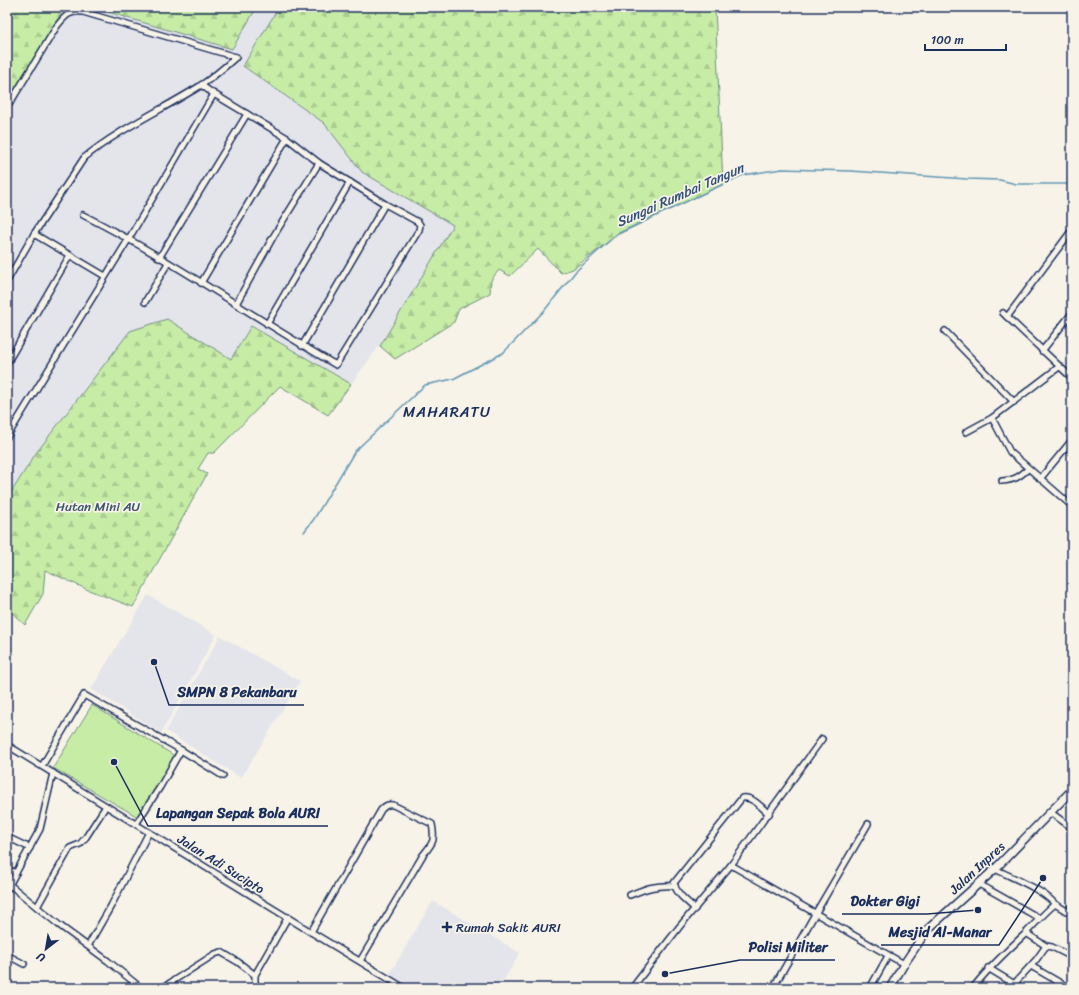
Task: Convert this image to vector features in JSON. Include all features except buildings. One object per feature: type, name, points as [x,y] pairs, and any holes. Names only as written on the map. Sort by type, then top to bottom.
[{"type":"main road","name":"Jalan Inpres","points":[[890,988],[927,930],[995,869],[1072,790]]},
{"type":"street","points":[[7,108],[56,26],[65,15],[71,12],[76,11],[236,57],[201,85],[118,134],[94,149],[84,158],[34,234],[7,281]]},
{"type":"street","points":[[83,215],[168,263],[302,346],[336,365],[419,230],[420,225],[418,222],[385,204],[319,163],[287,138],[201,85]]},
{"type":"street","points":[[7,437],[128,240],[214,94]]},
{"type":"street","points":[[159,258],[247,114]]},
{"type":"street","points":[[201,283],[287,138]]},
{"type":"street","points":[[236,304],[273,238],[319,163]]},
{"type":"street","points":[[267,324],[350,182]]},
{"type":"street","points":[[302,346],[385,204]]},
{"type":"street","points":[[1072,230],[1005,315],[1072,378]]},
{"type":"street","points":[[34,234],[105,276]]},
{"type":"street","points":[[7,363],[70,256]]},
{"type":"street","points":[[145,302],[168,263]]},
{"type":"street","points":[[1042,350],[1072,313]]},
{"type":"street","points":[[945,331],[1014,402]]},
{"type":"street","points":[[966,432],[992,418],[1059,367]]},
{"type":"street","points":[[992,418],[1010,452],[1072,506]]},
{"type":"street","points":[[1040,479],[1072,440]]},
{"type":"street","points":[[1002,481],[1013,480],[1028,468]]},
{"type":"street","points":[[42,766],[84,695],[181,750],[223,776]]},
{"type":"street","points":[[632,988],[680,926],[731,865],[822,739]]},
{"type":"street","name":"Jalan Adi Sucipto","points":[[7,746],[42,766],[401,987]]},
{"type":"street","points":[[136,824],[160,787],[181,750]]},
{"type":"street","points":[[53,773],[42,823],[38,834],[8,887],[88,946],[141,988]]},
{"type":"street","points":[[695,908],[681,896],[674,883],[742,798],[746,797],[756,802],[769,814]]},
{"type":"street","points":[[311,932],[380,810],[389,804],[393,805],[432,824],[434,835],[432,844],[423,855],[360,961]]},
{"type":"street","points":[[36,907],[70,848],[80,844],[86,837],[106,806]]},
{"type":"street","points":[[1050,812],[1072,828]]},
{"type":"street","points":[[774,988],[815,914],[868,824]]},
{"type":"street","points":[[88,946],[111,906],[149,832]]},
{"type":"street","points":[[7,837],[30,848]]},
{"type":"street","points":[[731,865],[904,964]]},
{"type":"street","points":[[7,869],[16,873]]},
{"type":"street","points":[[995,869],[1033,888],[1070,913],[1072,906]]},
{"type":"street","points":[[979,884],[1039,918]]},
{"type":"street","points":[[630,896],[648,887],[675,886]]},
{"type":"street","points":[[973,988],[988,968],[1055,904]]},
{"type":"street","points":[[259,988],[255,983],[255,975],[288,917]]},
{"type":"street","points":[[1026,933],[1046,946],[1052,947],[1072,958]]},
{"type":"street","points":[[1014,984],[1031,966],[1046,946]]},
{"type":"street","points":[[162,988],[215,954],[221,952],[238,962],[255,975]]},
{"type":"street","points":[[7,955],[24,964]]},
{"type":"street","points":[[870,988],[888,956]]},
{"type":"street","points":[[1031,966],[1069,988]]},
{"type":"street","points":[[988,968],[1021,988]]},
{"type":"street","points":[[647,988],[652,986],[656,988]]},
{"type":"shaded area","points":[[7,7],[715,7],[723,184],[617,235],[573,269],[561,273],[538,249],[510,276],[499,270],[491,280],[490,293],[459,309],[454,322],[395,359],[379,346],[328,415],[280,386],[214,453],[208,453],[198,468],[207,474],[133,607],[86,589],[45,570],[43,594],[25,625],[7,608]]},
{"type":"shaded area","points":[[148,595],[216,635],[161,733],[91,689]]},
{"type":"shaded area","points":[[220,636],[300,681],[241,778],[166,731]]},
{"type":"shaded area","name":"Rumah Sakit AURI","points":[[433,901],[520,953],[499,988],[411,988],[389,975]]},
{"type":"green space","points":[[7,7],[65,7],[7,101]]},
{"type":"green space","points":[[91,7],[257,7],[232,49]]},
{"type":"green space","points":[[279,7],[715,7],[723,184],[617,235],[573,269],[561,273],[538,249],[510,276],[499,270],[491,280],[490,293],[459,309],[454,322],[395,359],[380,346],[453,225],[362,172],[324,123],[243,66]]},
{"type":"green space","name":"Hutan Mini AU","points":[[167,319],[231,359],[251,326],[351,384],[328,415],[280,386],[214,453],[208,453],[198,469],[207,474],[133,607],[86,589],[45,570],[43,594],[25,625],[7,608],[7,499],[36,453],[130,331]]},
{"type":"green space","points":[[92,705],[175,756],[138,817],[53,768]]},
{"type":"waterway","name":"Sungai Rumbai Tangun","points":[[304,532],[314,519],[355,451],[425,385],[453,379],[503,353],[544,311],[576,271],[617,234],[743,175],[782,169],[851,171],[1000,180],[1016,184],[1072,184]]},
{"type":"place","name":"SMPN 8 Pekanbaru","points":[[154,662]]},
{"type":"place","name":"Lapangan Sepak Bola AURI","points":[[114,762]]},
{"type":"place","name":"Mesjid Al-Manar","points":[[1043,878]]},
{"type":"place","name":"Dokter Gigi","points":[[978,910]]},
{"type":"place","name":"Rumah Sakit AURI","points":[[447,927]]},
{"type":"place","name":"Polisi Militer","points":[[665,974]]},
{"type":"district","name":"MAHARATU","points":[[447,412]]}]
